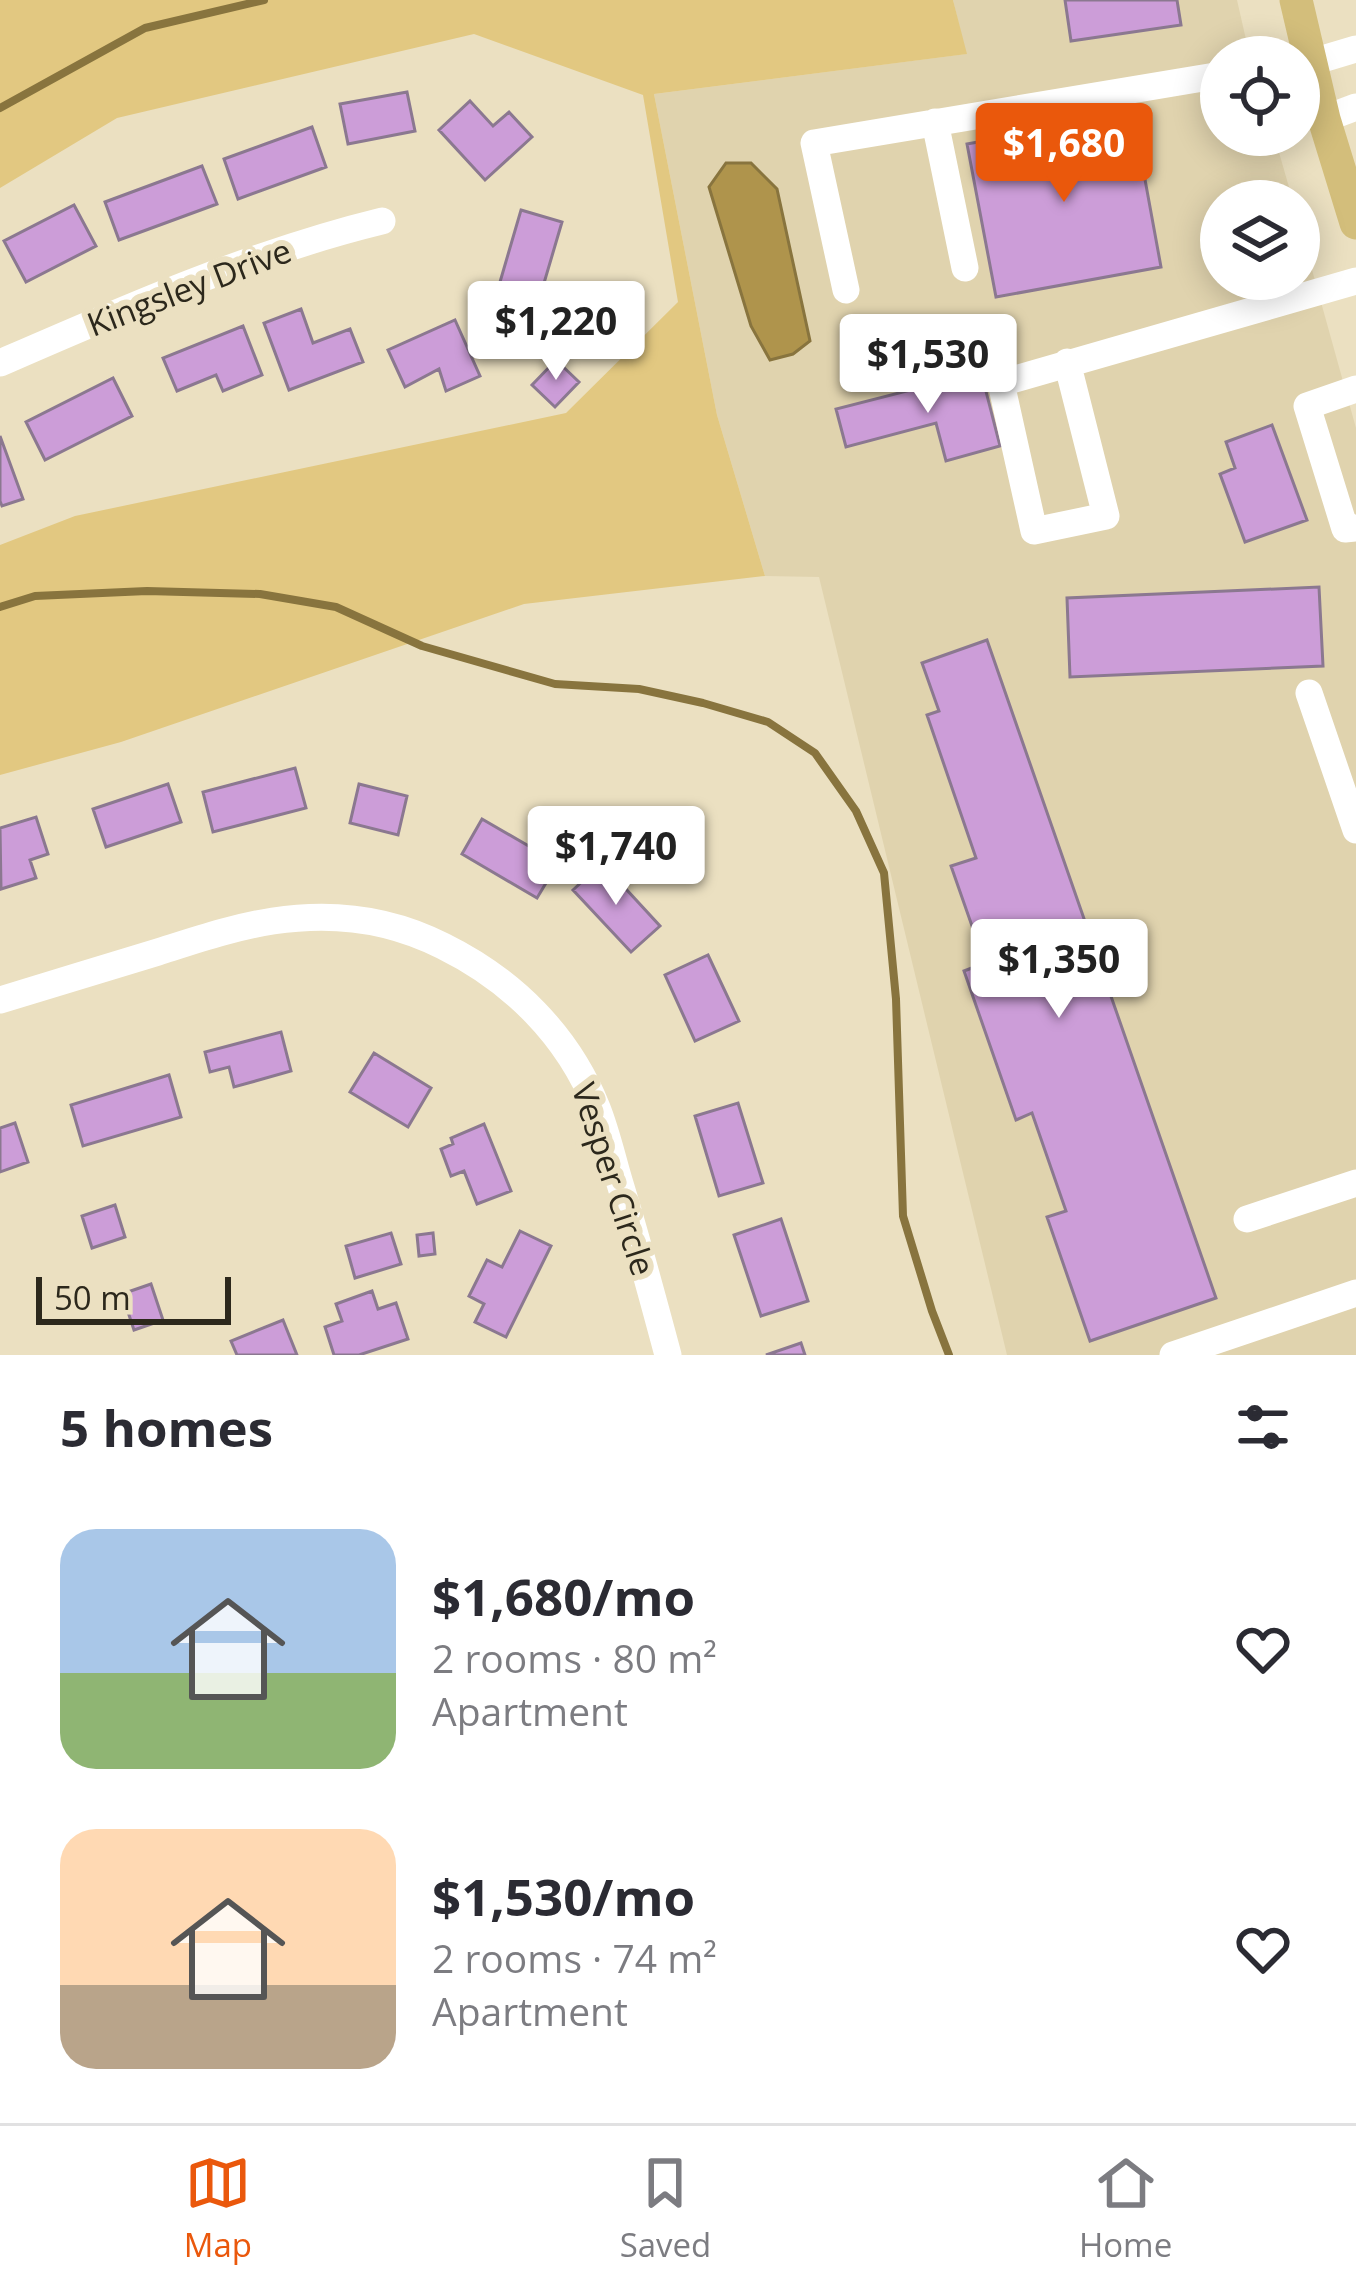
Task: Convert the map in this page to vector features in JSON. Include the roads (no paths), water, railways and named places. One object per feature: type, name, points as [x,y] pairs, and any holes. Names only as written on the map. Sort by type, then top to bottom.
[{"type":"main road","points":[[1295,0],[1300,36]]},
{"type":"main road","points":[[1320,108],[1356,223]]},
{"type":"street","points":[[1320,61],[1356,49]]},
{"type":"street","points":[[846,290],[814,143],[1200,78]]},
{"type":"street","points":[[1324,119],[1356,107]]},
{"type":"street","points":[[935,122],[964,268]]},
{"type":"street","name":"Kingsley Drive","points":[[0,364],[180,288],[331,233],[382,221]]},
{"type":"street","points":[[1067,362],[1106,516],[1034,531],[1001,382],[1067,362],[1356,281]]},
{"type":"street","points":[[1356,389],[1307,406],[1345,529],[1356,528]]},
{"type":"street","points":[[1310,693],[1356,830]]},
{"type":"street","name":"Vesper Circle","points":[[0,1000],[273,921],[346,918],[402,929],[464,956],[520,997],[575,1063],[597,1108],[668,1355]]},
{"type":"street","points":[[1247,1219],[1356,1183]]},
{"type":"street","points":[[1173,1355],[1356,1294]]},
{"type":"waterway","points":[[0,108],[145,28],[264,0]]},
{"type":"waterway","points":[[0,607],[35,596],[147,591],[260,594],[336,607],[422,646],[555,684],[639,689],[768,722],[815,753],[856,811],[884,873],[896,999],[903,1216],[949,1355]]}]
